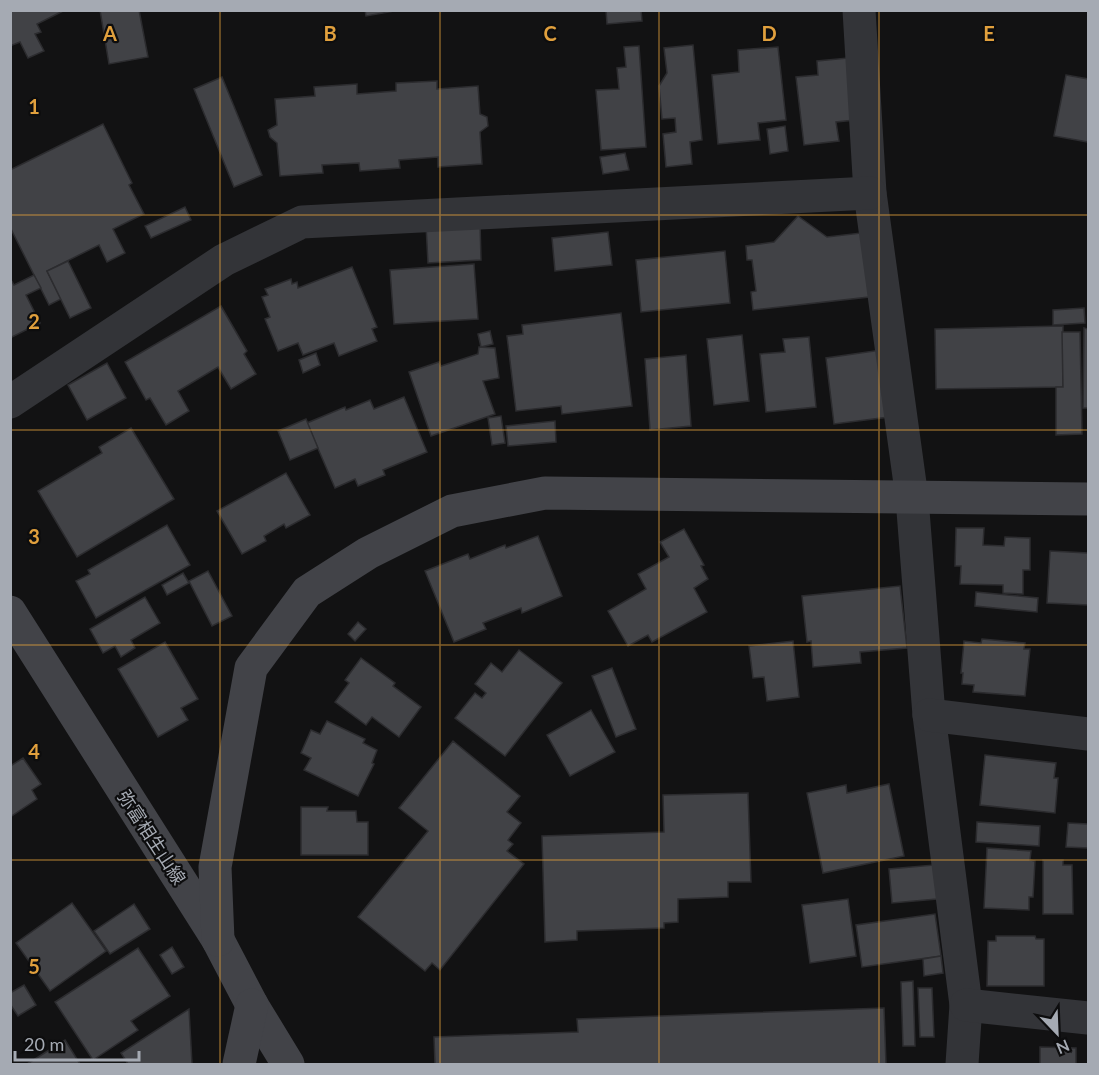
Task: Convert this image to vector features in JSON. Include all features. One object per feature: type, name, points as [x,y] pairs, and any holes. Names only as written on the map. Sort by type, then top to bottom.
[{"type":"street","points":[[859,10],[870,193],[912,498],[929,715],[966,1005],[962,1065]]},
{"type":"street","points":[[10,402],[224,260],[302,222],[870,193]]},
{"type":"street","points":[[218,940],[215,867],[251,668],[307,592],[368,553],[452,511],[545,493],[1089,499]]},
{"type":"street","name":"弥富相生山線","points":[[10,612],[218,940],[252,1005],[288,1065]]},
{"type":"street","points":[[929,715],[1089,734]]},
{"type":"street","points":[[239,1065],[252,1005]]},
{"type":"street","points":[[966,1005],[1089,1018]]},
{"type":"building","points":[[10,10],[65,10],[37,24],[41,32],[35,34],[44,51],[28,58],[20,42],[10,46]]},
{"type":"building","points":[[100,10],[139,10],[148,57],[109,64]]},
{"type":"building","points":[[365,10],[400,10],[366,16]]},
{"type":"building","points":[[606,10],[641,10],[642,21],[607,24]]},
{"type":"building","points":[[693,45],[702,140],[690,142],[692,164],[666,167],[663,134],[676,132],[675,118],[662,119],[659,86],[667,73],[664,48]]},
{"type":"building","points":[[639,46],[646,147],[601,150],[596,90],[619,89],[617,68],[626,67],[624,47]]},
{"type":"building","points":[[778,47],[786,120],[758,123],[760,140],[718,144],[712,75],[739,72],[738,50]]},
{"type":"building","points":[[848,58],[855,120],[836,122],[839,141],[804,145],[796,77],[818,75],[817,61]]},
{"type":"building","points":[[1066,75],[1088,79],[1088,142],[1054,136]]},
{"type":"building","points":[[222,77],[262,175],[234,187],[194,89]]},
{"type":"building","points":[[437,81],[437,89],[478,86],[480,114],[487,117],[488,126],[480,132],[482,164],[438,167],[438,157],[399,160],[400,168],[360,171],[359,163],[322,165],[323,173],[280,176],[277,143],[270,137],[268,130],[277,125],[275,99],[315,96],[314,87],[357,84],[357,94],[396,91],[396,83]]},
{"type":"building","points":[[103,124],[132,183],[129,185],[144,214],[113,229],[125,253],[107,262],[99,245],[47,271],[61,299],[49,305],[10,227],[10,170]]},
{"type":"building","points":[[785,126],[788,151],[770,154],[767,129]]},
{"type":"building","points":[[625,153],[629,170],[603,174],[600,157]]},
{"type":"building","points":[[185,207],[191,220],[151,238],[145,226]]},
{"type":"building","points":[[798,216],[827,237],[861,233],[869,297],[753,310],[751,292],[756,291],[752,260],[747,260],[746,246],[774,242]]},
{"type":"building","points":[[480,222],[481,260],[428,263],[426,225]]},
{"type":"building","points":[[608,232],[612,265],[555,271],[552,238]]},
{"type":"building","points":[[725,251],[730,303],[641,312],[636,260]]},
{"type":"building","points":[[68,261],[91,308],[70,318],[47,271]]},
{"type":"building","points":[[474,264],[478,319],[394,324],[390,270]]},
{"type":"building","points":[[352,267],[377,327],[372,329],[377,341],[339,356],[334,343],[303,355],[298,343],[278,351],[265,319],[270,317],[262,297],[268,295],[265,289],[291,279],[292,284],[297,282],[298,288]]},
{"type":"building","points":[[34,275],[41,288],[26,295],[40,323],[10,338],[10,278],[14,285]]},
{"type":"building","points":[[221,306],[247,351],[244,354],[256,374],[231,389],[218,367],[178,391],[189,411],[166,425],[150,398],[146,400],[125,362]]},
{"type":"building","points":[[1084,308],[1085,323],[1053,325],[1053,310]]},
{"type":"building","points":[[621,313],[632,406],[562,414],[561,406],[516,411],[507,336],[523,334],[522,325]]},
{"type":"building","points":[[1063,326],[1063,387],[936,389],[935,329]]},
{"type":"building","points":[[1084,328],[1088,329],[1088,408],[1083,408]]},
{"type":"building","points":[[490,331],[493,344],[481,347],[478,334]]},
{"type":"building","points":[[1062,332],[1080,332],[1082,434],[1056,435],[1056,387],[1063,387]]},
{"type":"building","points":[[742,335],[749,401],[714,405],[707,339]]},
{"type":"building","points":[[809,337],[816,407],[766,412],[760,354],[785,352],[783,339]]},
{"type":"building","points":[[479,347],[495,348],[499,378],[483,381],[495,414],[431,436],[409,372],[439,362],[441,366],[478,354]]},
{"type":"building","points":[[881,350],[889,417],[834,424],[826,358]]},
{"type":"building","points":[[316,353],[320,365],[303,373],[299,360]]},
{"type":"building","points":[[686,355],[691,426],[650,430],[645,359]]},
{"type":"building","points":[[107,363],[126,398],[87,420],[68,385]]},
{"type":"building","points":[[404,397],[427,452],[383,470],[385,475],[358,486],[355,479],[335,488],[307,423],[345,407],[346,410],[370,400],[374,409]]},
{"type":"building","points":[[501,416],[505,443],[492,445],[488,418]]},
{"type":"building","points":[[306,419],[318,448],[290,460],[278,431]]},
{"type":"building","points":[[555,421],[556,442],[508,446],[506,426]]},
{"type":"building","points":[[131,428],[174,499],[77,557],[38,491],[102,453],[99,447]]},
{"type":"building","points":[[286,473],[310,515],[286,528],[284,524],[264,536],[266,541],[242,554],[217,511]]},
{"type":"building","points":[[167,525],[190,565],[96,618],[76,581],[90,574],[88,570]]},
{"type":"building","points":[[956,528],[984,528],[983,545],[1004,546],[1005,537],[1030,538],[1030,570],[1023,570],[1023,594],[1003,593],[1003,585],[960,584],[961,566],[955,566]]},
{"type":"building","points":[[684,529],[704,565],[701,566],[708,579],[694,588],[707,612],[652,642],[648,635],[628,646],[608,611],[646,589],[638,574],[669,557],[660,542]]},
{"type":"building","points":[[538,536],[562,596],[522,613],[521,608],[483,623],[486,629],[454,642],[425,571],[468,554],[470,559],[505,545],[506,548]]},
{"type":"building","points":[[1050,551],[1088,553],[1088,605],[1047,603]]},
{"type":"building","points":[[208,571],[232,616],[212,626],[189,581]]},
{"type":"building","points":[[183,573],[189,583],[167,595],[162,585]]},
{"type":"building","points":[[900,586],[907,648],[860,652],[861,663],[813,667],[811,641],[807,642],[802,596]]},
{"type":"building","points":[[976,592],[1038,598],[1037,612],[975,606]]},
{"type":"building","points":[[145,597],[160,623],[131,640],[135,648],[121,657],[115,646],[103,653],[90,629]]},
{"type":"building","points":[[358,622],[366,629],[355,641],[348,634]]},
{"type":"building","points":[[982,639],[1025,643],[1024,649],[1030,649],[1025,696],[973,692],[974,685],[962,684],[964,641],[981,643]]},
{"type":"building","points":[[793,641],[799,697],[767,701],[764,677],[753,678],[749,646]]},
{"type":"building","points":[[165,642],[198,699],[181,708],[188,720],[158,737],[118,669]]},
{"type":"building","points":[[519,650],[562,683],[505,756],[455,718],[475,693],[482,698],[486,693],[475,684],[491,663],[502,672]]},
{"type":"building","points":[[361,658],[395,683],[393,686],[421,707],[399,737],[372,717],[366,725],[335,702],[349,683],[345,680]]},
{"type":"building","points":[[612,668],[636,729],[616,737],[592,676]]},
{"type":"building","points":[[591,710],[615,752],[570,776],[547,735]]},
{"type":"building","points":[[327,721],[365,739],[363,743],[377,750],[372,763],[374,764],[358,796],[304,770],[311,758],[301,753],[311,730],[320,734]]},
{"type":"building","points":[[453,741],[520,796],[507,812],[521,823],[508,840],[513,844],[507,851],[524,864],[440,970],[432,963],[425,971],[358,917],[428,831],[399,808]]},
{"type":"building","points":[[985,755],[1056,763],[1054,778],[1058,778],[1055,813],[980,805]]},
{"type":"building","points":[[23,758],[41,784],[32,790],[37,799],[10,817],[10,763],[12,765]]},
{"type":"building","points":[[889,784],[904,856],[823,873],[807,793],[846,785],[847,793]]},
{"type":"building","points":[[748,793],[751,882],[728,882],[728,897],[678,899],[678,922],[664,923],[664,928],[577,931],[577,940],[545,942],[542,836],[664,832],[663,795]]},
{"type":"building","points":[[301,807],[328,807],[327,811],[356,811],[357,822],[368,822],[368,855],[301,855]]},
{"type":"building","points":[[977,822],[1040,826],[1039,846],[976,842]]},
{"type":"building","points":[[1068,823],[1088,824],[1088,848],[1066,847]]},
{"type":"building","points":[[987,848],[1031,851],[1030,860],[1035,861],[1033,897],[1029,897],[1029,910],[984,908]]},
{"type":"building","points":[[1043,860],[1063,860],[1063,865],[1072,865],[1073,914],[1043,914]]},
{"type":"building","points":[[934,865],[937,899],[892,903],[889,869]]},
{"type":"building","points":[[848,899],[856,956],[810,963],[802,905]]},
{"type":"building","points":[[72,903],[106,951],[50,991],[16,943]]},
{"type":"building","points":[[134,904],[150,929],[110,954],[94,931]]},
{"type":"building","points":[[935,914],[941,956],[862,967],[856,925]]},
{"type":"building","points":[[996,936],[1035,936],[1036,939],[1044,939],[1044,986],[987,986],[988,941],[996,941]]},
{"type":"building","points":[[172,947],[184,967],[172,974],[160,955]]},
{"type":"building","points":[[138,948],[170,996],[131,1021],[138,1030],[93,1060],[55,1002]]},
{"type":"building","points":[[941,956],[943,973],[924,976],[923,959]]},
{"type":"building","points":[[913,981],[915,1046],[903,1046],[901,982]]},
{"type":"building","points":[[24,985],[36,1005],[18,1016],[10,1004],[10,993]]},
{"type":"building","points":[[918,988],[932,988],[934,1037],[920,1037]]},
{"type":"building","points":[[884,1008],[886,1064],[435,1064],[434,1037],[578,1032],[577,1019]]},
{"type":"building","points":[[189,1009],[192,1064],[128,1064],[121,1053]]},
{"type":"building","points":[[65,1040],[80,1064],[27,1064]]},
{"type":"building","points":[[1040,1047],[1076,1048],[1076,1064],[1040,1064]]}]
